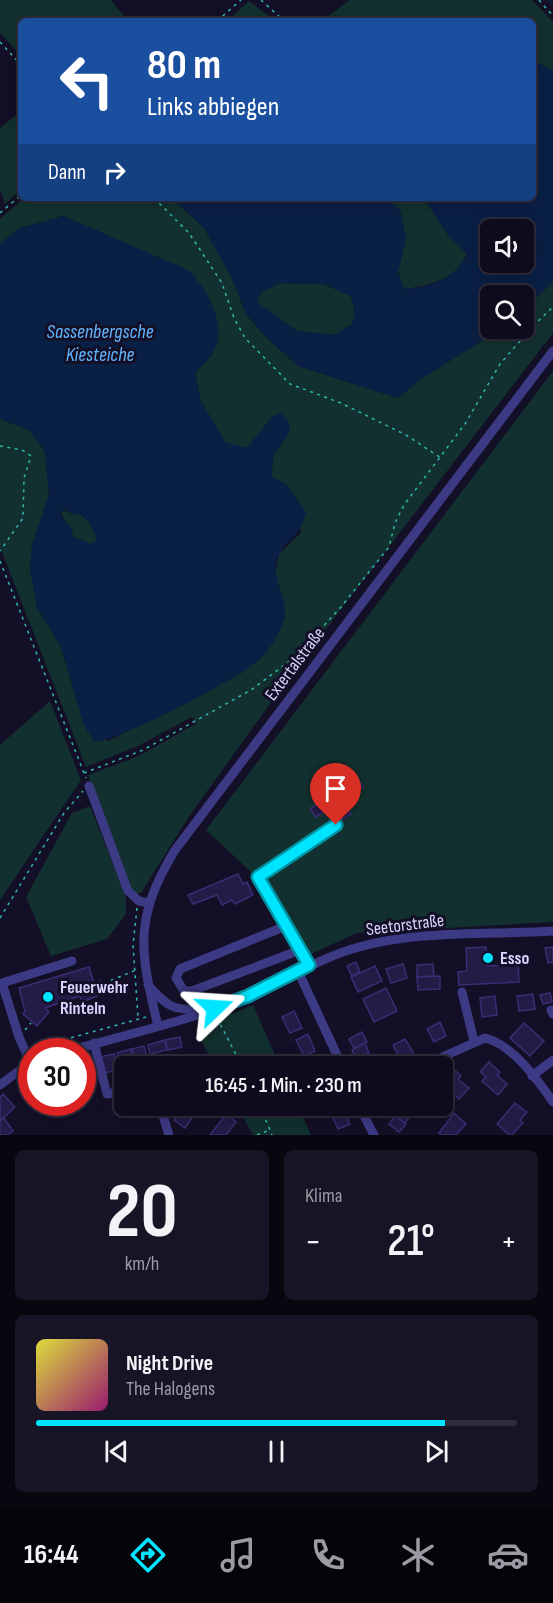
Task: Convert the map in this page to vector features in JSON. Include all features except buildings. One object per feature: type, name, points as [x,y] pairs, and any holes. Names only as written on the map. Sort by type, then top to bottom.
[{"type":"street","name":"Extertalstraße","points":[[158,1026],[146,984],[143,940],[149,903],[159,875],[175,850],[553,351]]},
{"type":"street","points":[[89,786],[128,891],[139,901],[149,903]]},
{"type":"street","points":[[309,965],[258,877],[336,825]]},
{"type":"street","points":[[286,926],[180,969],[176,978],[179,986],[184,991],[192,991],[300,950]]},
{"type":"street","name":"Seetorstraße","points":[[96,1042],[158,1026],[248,996],[309,965],[357,947],[390,939],[553,931]]},
{"type":"street","points":[[19,1038],[2,983],[72,961]]},
{"type":"street","points":[[298,971],[337,1056]]},
{"type":"street","points":[[146,984],[171,1007],[182,1010],[215,1008]]},
{"type":"street","points":[[462,992],[474,1041]]},
{"type":"street","points":[[443,1056],[474,1041],[485,1038],[495,1040],[532,1076],[553,1102]]},
{"type":"street","points":[[96,1051],[107,1094],[114,1093]]},
{"type":"street","points":[[532,1076],[553,1060]]},
{"type":"street","points":[[0,1084],[18,1071]]},
{"type":"street","points":[[163,1116],[169,1135]]},
{"type":"street","points":[[367,1116],[374,1135]]},
{"type":"path","points":[[220,18],[241,0]]},
{"type":"path","points":[[261,0],[281,18]]},
{"type":"path","points":[[539,0],[553,16]]},
{"type":"path","points":[[0,42],[18,62]]},
{"type":"path","points":[[0,213],[18,198]]},
{"type":"path","points":[[157,201],[189,233],[222,283],[234,318],[244,338],[290,384],[341,403],[406,435],[441,459]]},
{"type":"path","points":[[84,773],[143,750],[251,690],[295,657],[341,607],[389,547],[395,523],[404,505],[441,459],[465,424],[500,364],[553,307]]},
{"type":"path","points":[[0,446],[22,450],[31,456],[24,478],[23,518],[0,551]]},
{"type":"path","points":[[0,561],[89,786],[75,798],[64,813],[0,918]]},
{"type":"path","points":[[104,983],[135,971]]},
{"type":"path","points":[[215,1008],[218,1020],[237,1056]]},
{"type":"path","points":[[70,1038],[138,1018]]},
{"type":"path","points":[[264,1116],[272,1135]]},
{"type":"path","points":[[257,1135],[269,1131]]},
{"type":"green space","points":[[0,0],[111,0],[126,18],[18,18],[18,53],[0,33]]},
{"type":"green space","points":[[350,0],[532,0],[553,22],[553,71],[536,62],[536,18],[377,18],[370,16],[325,18]]},
{"type":"green space","points":[[249,1],[272,18],[230,18]]},
{"type":"green space","points":[[18,113],[18,193],[5,204],[0,190],[0,128]]},
{"type":"green space","points":[[21,201],[175,201],[204,228],[232,278],[246,314],[266,337],[298,366],[398,398],[421,379],[484,339],[534,339],[534,299],[553,282],[553,333],[293,672],[190,815],[141,893],[136,893],[128,885],[88,775],[139,756],[197,723],[192,717],[138,746],[86,767],[0,547],[0,419],[29,430],[45,451],[49,495],[32,546],[30,569],[37,607],[61,647],[84,725],[108,741],[241,673],[262,657],[285,615],[275,575],[279,554],[301,532],[287,485],[271,476],[274,455],[290,431],[272,417],[247,449],[225,443],[201,401],[195,373],[214,352],[113,238],[64,216],[20,228],[0,244],[0,219]]},
{"type":"green space","points":[[390,201],[426,201],[448,235],[467,253],[457,269],[442,280],[404,289],[398,272],[406,239],[400,210]]},
{"type":"green space","points":[[280,283],[324,284],[351,296],[355,314],[352,324],[335,335],[297,331],[258,303],[258,297],[263,291]]},
{"type":"green space","points":[[553,371],[553,922],[357,933],[309,955],[267,887],[206,830]]},
{"type":"green space","points":[[65,510],[74,515],[78,513],[85,518],[93,528],[98,540],[91,544],[72,536],[61,511]]},
{"type":"green space","points":[[50,701],[81,780],[0,900],[0,745]]},
{"type":"green space","points":[[90,806],[126,897],[126,914],[107,939],[51,956],[26,897],[72,813]]},
{"type":"green space","points":[[253,1005],[276,1056],[210,1056],[195,1029]]},
{"type":"green space","points":[[243,1116],[302,1116],[311,1135],[253,1135]]},
{"type":"water","points":[[536,62],[553,71],[553,282],[534,299],[534,285],[480,285],[480,339],[484,339],[421,379],[398,398],[298,366],[266,337],[246,314],[232,278],[204,228],[175,201],[390,201],[400,210],[406,239],[398,272],[404,289],[441,280],[457,269],[467,254],[448,235],[426,201],[536,201]],"holes":[[[280,283],[324,284],[351,296],[355,314],[352,324],[335,335],[297,331],[258,303],[258,297],[263,291]]]},
{"type":"water","name":"Sassenbergsche Kiesteiche","points":[[64,216],[188,270],[208,297],[219,330],[214,351],[195,373],[201,401],[225,442],[247,448],[272,417],[280,412],[288,419],[290,431],[274,455],[271,476],[287,485],[306,512],[301,528],[284,547],[277,561],[276,576],[285,615],[279,632],[264,655],[228,680],[179,707],[129,731],[94,742],[84,725],[61,647],[37,607],[30,569],[32,546],[49,495],[45,451],[29,430],[0,419],[0,244],[20,228]],"holes":[[[66,510],[74,515],[78,513],[88,521],[97,540],[91,544],[72,536],[73,530],[62,518],[61,511]]]},
{"type":"waterway","points":[[549,0],[553,5]]},
{"type":"place","name":"Esso","points":[[488,958]]},
{"type":"place","name":"Feuerwehr Rinteln","points":[[48,997]]},
{"type":"route","points":[[215,1008],[248,996],[309,965],[258,877],[336,825]]}]
